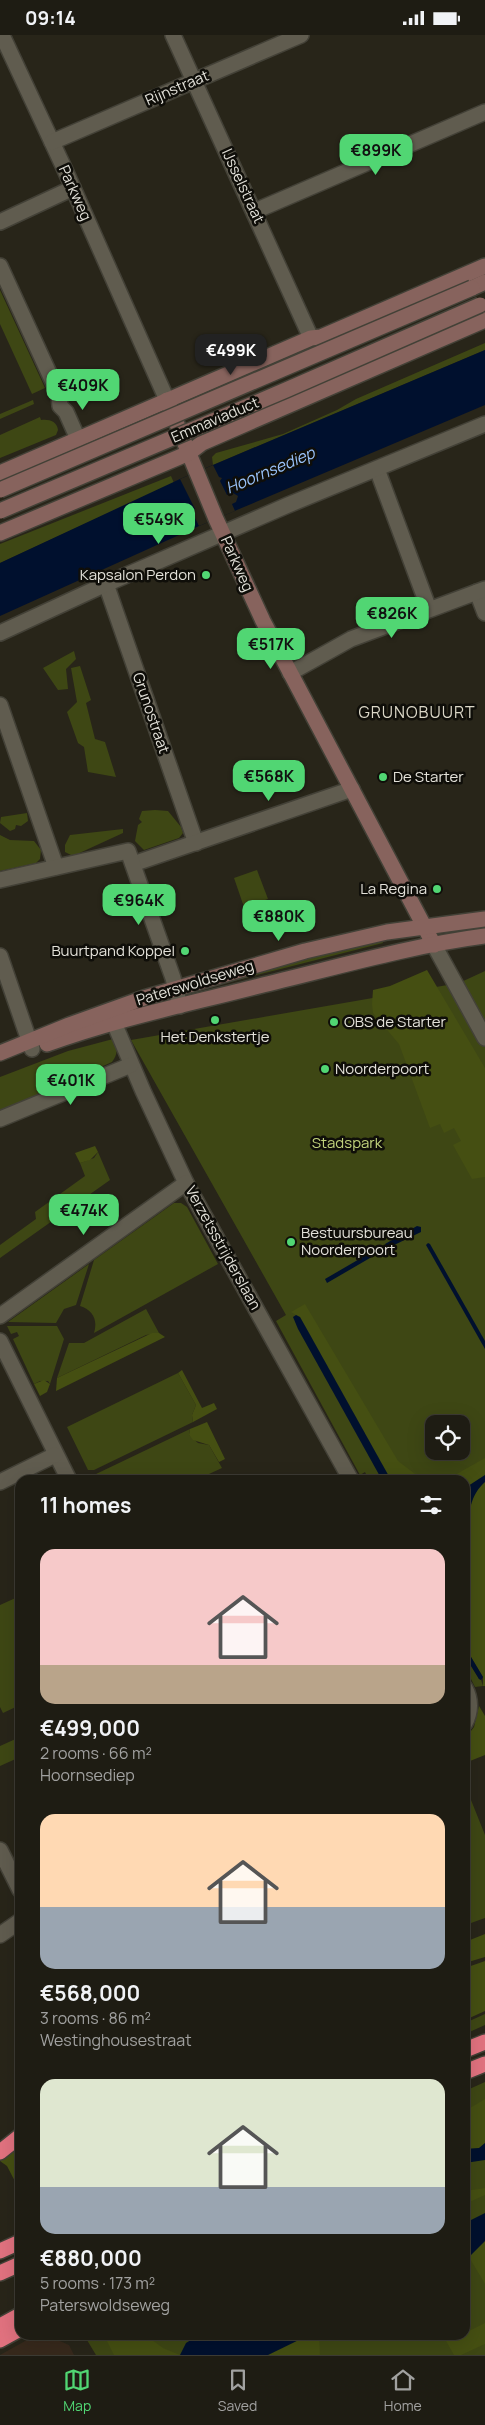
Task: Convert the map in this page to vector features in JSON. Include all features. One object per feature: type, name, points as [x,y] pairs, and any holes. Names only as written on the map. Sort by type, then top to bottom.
[{"type":"highway","points":[[470,2048],[485,2042]]},
{"type":"highway","points":[[470,2070],[485,2064]]},
{"type":"highway","points":[[0,2139],[15,2136]]},
{"type":"highway","points":[[0,2152],[15,2139]]},
{"type":"highway","points":[[0,2251],[15,2244]]},
{"type":"highway","points":[[0,2273],[15,2266]]},
{"type":"highway","points":[[0,2327],[15,2318]]},
{"type":"highway","points":[[0,2340],[15,2332]]},
{"type":"main road","points":[[0,473],[312,338],[321,337],[485,266]]},
{"type":"main road","name":"Emmaviaduct","points":[[0,490],[479,285]]},
{"type":"main road","name":"Emmaviaduct","points":[[0,511],[286,391],[482,304]]},
{"type":"main road","points":[[0,533],[189,453],[202,443],[485,320]]},
{"type":"main road","name":"Parkweg","points":[[168,400],[196,472],[242,577],[290,673],[434,945]]},
{"type":"main road","name":"Paterswoldseweg","points":[[0,1053],[31,1045],[112,1017],[176,988],[305,951],[387,932],[485,919]]},
{"type":"main road","name":"Paterswoldseweg","points":[[112,1017],[180,1006],[434,945],[485,936]]},
{"type":"main road","name":"Paterswoldseweg","points":[[0,1062],[31,1045]]},
{"type":"street","name":"Parkweg","points":[[2,35],[168,400]]},
{"type":"street","name":"IJsselstraat","points":[[173,35],[312,338]]},
{"type":"street","name":"Rijnstraat","points":[[52,142],[301,35]]},
{"type":"street","points":[[255,211],[485,112]]},
{"type":"street","points":[[0,222],[73,188]]},
{"type":"street","points":[[0,266],[59,395],[60,406],[66,412],[78,439]]},
{"type":"street","points":[[0,633],[106,584],[223,535],[288,505],[485,424]]},
{"type":"street","points":[[377,469],[429,609]]},
{"type":"street","name":"Grunostraat","points":[[106,584],[196,843]]},
{"type":"street","points":[[290,673],[351,639],[481,591],[485,613]]},
{"type":"street","points":[[0,705],[56,867]]},
{"type":"street","points":[[134,864],[352,789]]},
{"type":"street","points":[[0,880],[128,851],[176,988],[180,1006]]},
{"type":"street","points":[[434,945],[485,1038]]},
{"type":"street","points":[[0,956],[31,1045]]},
{"type":"street","name":"Verzetsstrijderslaan","points":[[112,1017],[131,1065],[186,1183],[348,1475]]},
{"type":"street","points":[[0,1119],[131,1065]]},
{"type":"street","points":[[0,1316],[186,1183]]},
{"type":"street","points":[[0,1341],[66,1475]]},
{"type":"street","points":[[0,1482],[55,1455]]},
{"type":"street","points":[[0,1850],[15,1880]]},
{"type":"street","points":[[0,1935],[15,1924]]},
{"type":"shaded area","points":[[27,2340],[58,2340],[69,2345],[74,2355],[0,2355]]},
{"type":"green space","points":[[0,290],[45,388],[32,394],[0,324]]},
{"type":"green space","points":[[485,343],[485,350],[213,465],[212,457],[216,453],[283,434],[337,410],[356,399]]},
{"type":"green space","points":[[33,400],[34,404],[0,419],[0,414]]},
{"type":"green space","points":[[40,417],[41,420],[50,420],[56,425],[58,430],[56,435],[0,458],[0,435]]},
{"type":"green space","points":[[171,476],[174,483],[0,563],[0,544]]},
{"type":"green space","points":[[74,651],[76,659],[66,669],[68,689],[58,690],[43,668]]},
{"type":"green space","points":[[80,666],[91,700],[86,703],[95,739],[105,742],[116,777],[88,772],[84,747],[78,743],[67,712],[77,702],[71,668]]},
{"type":"green space","points":[[142,811],[168,811],[181,827],[183,833],[179,838],[144,850],[135,841],[138,825],[142,822],[139,819]]},
{"type":"green space","points":[[27,813],[28,821],[21,826],[16,825],[15,829],[10,831],[0,823],[1,817]]},
{"type":"green space","points":[[123,829],[123,833],[73,856],[65,852],[65,845],[70,835]]},
{"type":"green space","points":[[0,835],[10,840],[34,841],[41,850],[40,859],[36,863],[0,871]]},
{"type":"green space","points":[[257,870],[268,899],[244,907],[234,878]]},
{"type":"green space","points":[[381,938],[383,943],[226,983],[225,978]]},
{"type":"green space","points":[[427,970],[485,1068],[485,1177],[472,1179],[453,1145],[461,1141],[454,1128],[444,1133],[440,1124],[430,1128],[399,1044],[373,1013],[373,990],[390,986]]},
{"type":"green space","name":"Stadspark","points":[[485,971],[485,1665],[470,1639],[470,1475],[366,1475],[365,1472],[360,1475],[276,1321],[286,1315],[131,1040],[459,983]]},
{"type":"green space","points":[[113,1039],[117,1051],[112,1062],[0,1113],[0,1077],[68,1051]]},
{"type":"green space","points":[[95,1146],[98,1152],[90,1160],[80,1163],[75,1153]]},
{"type":"green space","points":[[98,1152],[110,1180],[0,1258],[0,1245],[36,1219],[35,1212],[85,1176],[80,1163],[94,1158]]},
{"type":"green space","points":[[174,1203],[181,1203],[187,1207],[218,1264],[94,1333],[95,1320],[93,1316],[88,1310],[80,1306],[94,1260]]},
{"type":"green space","points":[[89,1264],[76,1305],[64,1309],[56,1323],[8,1322]]},
{"type":"green space","points":[[305,1304],[398,1461],[416,1475],[388,1475],[300,1317],[291,1312]]},
{"type":"green space","points":[[146,1309],[159,1333],[146,1335],[57,1378],[69,1343],[84,1343]]},
{"type":"green space","points":[[7,1326],[57,1326],[64,1339],[50,1384],[48,1381],[40,1381],[34,1384],[13,1339],[19,1336],[17,1332],[11,1334]]},
{"type":"green space","points":[[152,1333],[159,1333],[165,1337],[56,1391],[57,1378]]},
{"type":"green space","points":[[182,1370],[202,1408],[214,1403],[217,1409],[193,1422],[192,1415],[196,1405],[178,1373]]},
{"type":"green space","points":[[178,1373],[196,1405],[192,1415],[193,1422],[94,1470],[88,1470],[67,1427]]},
{"type":"green space","points":[[44,1380],[50,1384],[47,1392],[40,1396],[34,1384]]},
{"type":"green space","points":[[207,1422],[225,1459],[219,1462],[209,1445],[193,1440],[189,1435],[190,1429]]},
{"type":"green space","points":[[190,1429],[189,1435],[198,1443],[209,1445],[222,1468],[207,1475],[96,1474]]},
{"type":"green space","points":[[485,1458],[485,1475],[470,1485],[470,1475],[455,1475]]},
{"type":"green space","points":[[485,1482],[485,1686],[483,1686],[483,1677],[470,1655],[470,1510],[474,1494]]},
{"type":"green space","points":[[15,1598],[15,1707],[3,1713],[0,1707],[0,1605]]},
{"type":"green space","points":[[470,1664],[483,1686],[475,1687],[470,1677]]},
{"type":"green space","points":[[479,1706],[485,1716],[485,1755],[470,1761],[470,1732],[474,1727]]},
{"type":"green space","points":[[15,1739],[15,1759],[0,1766],[0,1746]]},
{"type":"green space","points":[[470,1798],[485,1835],[485,1918],[471,1923]]},
{"type":"green space","points":[[485,1934],[485,1957],[470,1962],[470,1940]]},
{"type":"green space","points":[[485,1961],[485,2011],[470,2018],[470,1966]]},
{"type":"green space","points":[[485,2014],[485,2025],[470,2032],[470,2021]]},
{"type":"green space","points":[[485,2082],[485,2355],[96,2355],[87,2340],[470,2340],[470,2089]]},
{"type":"green space","points":[[485,2099],[485,2143],[479,2148],[470,2149],[470,2108]]},
{"type":"green space","points":[[15,2150],[15,2181],[7,2166],[0,2161],[0,2157]]},
{"type":"green space","points":[[485,2188],[485,2195],[470,2202],[470,2190]]},
{"type":"green space","points":[[485,2241],[485,2284],[470,2259],[470,2256]]},
{"type":"green space","points":[[485,2323],[485,2344],[461,2355],[454,2355],[446,2341],[470,2340],[470,2330]]},
{"type":"green space","points":[[106,2340],[152,2340],[163,2348],[180,2355],[114,2355]]},
{"type":"green space","points":[[299,2340],[319,2340],[320,2355],[268,2355]]},
{"type":"water","name":"Hoornsediep","points":[[485,350],[485,405],[199,526],[0,616],[0,563],[180,479]]},
{"type":"water","points":[[417,1226],[421,1227],[421,1232],[388,1248],[385,1244]]},
{"type":"water","points":[[428,1243],[485,1341],[485,1349],[426,1245]]},
{"type":"water","points":[[380,1247],[382,1251],[327,1283],[325,1279]]},
{"type":"water","points":[[296,1315],[300,1317],[388,1475],[379,1475],[293,1317]]},
{"type":"water","points":[[485,1475],[485,1482],[476,1492],[470,1510],[470,1485]]},
{"type":"water","points":[[470,1655],[483,1677],[481,1680],[470,1664]]},
{"type":"water","points":[[485,2143],[485,2160],[470,2162],[470,2149],[479,2148]]},
{"type":"water","points":[[485,2213],[485,2241],[470,2256],[470,2220]]},
{"type":"water","points":[[191,2340],[299,2340],[268,2355],[180,2355],[186,2343]]},
{"type":"pier","points":[[213,465],[219,477],[222,478],[220,481],[227,495],[233,493],[238,496],[236,502],[232,504],[235,511],[199,526],[192,512],[195,509],[180,479]]},
{"type":"place","name":"Kapsalon Perdon","points":[[206,575]]},
{"type":"place","name":"De Starter","points":[[383,777]]},
{"type":"place","name":"La Regina","points":[[437,889]]},
{"type":"place","name":"Buurtpand Koppel","points":[[185,951]]},
{"type":"place","name":"Het Denkstertje","points":[[215,1020]]},
{"type":"place","name":"OBS de Starter","points":[[334,1022]]},
{"type":"place","name":"Noorderpoort","points":[[325,1069]]},
{"type":"place","name":"Bestuursbureau Noorderpoort","points":[[291,1242]]},
{"type":"district","name":"GRUNOBUURT","points":[[417,712]]}]
